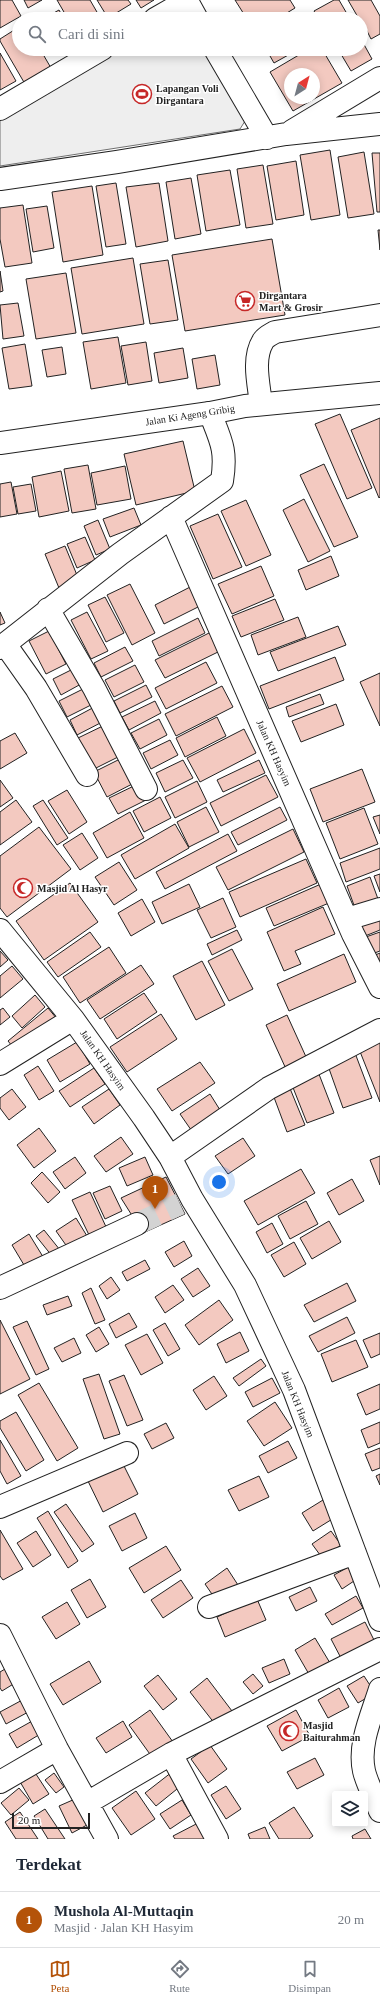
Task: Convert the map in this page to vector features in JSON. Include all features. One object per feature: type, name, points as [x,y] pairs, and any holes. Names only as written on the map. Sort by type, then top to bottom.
[{"type":"street","points":[[175,12],[190,7]]},
{"type":"street","points":[[0,109],[90,56]]},
{"type":"street","points":[[220,56],[276,136]]},
{"type":"street","points":[[276,136],[380,78]]},
{"type":"street","points":[[0,179],[117,162],[276,136],[380,124]]},
{"type":"street","points":[[261,404],[258,353],[264,340],[276,332],[380,315]]},
{"type":"street","name":"Jalan Ki Ageng Gribig","points":[[0,443],[210,413],[261,404],[380,392]]},
{"type":"street","points":[[87,775],[36,688],[3,646],[48,608],[222,481],[225,462],[223,446],[210,413]]},
{"type":"street","name":"Jalan KH Hasyim","points":[[172,517],[347,919],[380,988]]},
{"type":"street","points":[[48,608],[94,688],[146,789]]},
{"type":"street","points":[[347,919],[380,910]]},
{"type":"street","name":"Jalan KH Hasyim","points":[[0,930],[73,1019],[170,1157],[186,1202],[245,1285],[294,1390],[355,1553],[374,1582],[380,1620]]},
{"type":"street","points":[[0,1064],[73,1019]]},
{"type":"street","points":[[170,1157],[269,1088],[380,1030]]},
{"type":"street","points":[[0,1288],[137,1224]]},
{"type":"street","points":[[0,1507],[127,1453]]},
{"type":"street","points":[[209,1607],[355,1553]]},
{"type":"street","points":[[0,1635],[57,1748],[108,1839]]},
{"type":"street","points":[[87,1803],[171,1754],[380,1649]]},
{"type":"street","points":[[380,1689],[367,1728],[362,1760],[372,1769],[380,1811]]},
{"type":"street","points":[[0,1782],[57,1748]]},
{"type":"street","points":[[171,1754],[216,1839]]},
{"type":"shaded area","points":[[105,56],[209,56],[245,121],[240,129],[0,166],[0,117]]},
{"type":"building","points":[[0,0],[12,0],[19,12],[12,12],[12,21],[0,28]]},
{"type":"building","points":[[24,0],[42,0],[28,8]]},
{"type":"building","points":[[57,0],[90,0],[97,12],[64,12]]},
{"type":"building","points":[[97,0],[128,0],[131,4],[118,12],[104,12]]},
{"type":"building","points":[[136,0],[154,0],[141,8]]},
{"type":"building","points":[[235,0],[290,0],[295,8],[288,12],[243,12]]},
{"type":"building","points":[[334,0],[339,0],[346,12],[315,12]]},
{"type":"building","points":[[348,0],[371,0],[380,16],[380,34],[371,39],[368,33],[368,12],[355,12]]},
{"type":"building","points":[[12,31],[12,56],[44,56],[51,68],[25,84],[0,39]]},
{"type":"building","points":[[368,52],[372,59],[351,71],[342,56],[368,56]]},
{"type":"building","points":[[0,53],[16,81],[0,90]]},
{"type":"building","points":[[270,56],[286,56],[274,63]]},
{"type":"building","points":[[297,56],[326,56],[342,83],[320,96],[320,68],[284,68],[284,96],[270,72]]},
{"type":"building","points":[[289,104],[305,104],[293,111]]},
{"type":"building","points":[[330,150],[340,215],[311,220],[300,155]]},
{"type":"building","points":[[364,152],[374,214],[348,218],[338,157]]},
{"type":"building","points":[[372,153],[380,153],[380,212],[377,212]]},
{"type":"building","points":[[296,161],[304,215],[276,220],[267,166]]},
{"type":"building","points":[[263,165],[273,224],[246,228],[237,169]]},
{"type":"building","points":[[230,170],[240,225],[206,231],[197,175]]},
{"type":"building","points":[[191,178],[201,234],[175,239],[166,182]]},
{"type":"building","points":[[116,183],[126,244],[106,247],[96,186]]},
{"type":"building","points":[[159,183],[168,241],[136,247],[126,187]]},
{"type":"building","points":[[92,186],[103,255],[63,262],[52,192]]},
{"type":"building","points":[[23,205],[32,263],[5,267],[0,239],[0,208]]},
{"type":"building","points":[[47,206],[54,248],[33,252],[26,209]]},
{"type":"building","points":[[378,230],[380,230],[380,250]]},
{"type":"building","points":[[272,239],[285,315],[185,331],[172,255]]},
{"type":"building","points":[[133,258],[144,324],[82,334],[71,268]]},
{"type":"building","points":[[168,260],[178,320],[150,324],[140,264]]},
{"type":"building","points":[[0,271],[3,291],[0,292]]},
{"type":"building","points":[[66,273],[76,333],[36,339],[26,279]]},
{"type":"building","points":[[18,303],[24,336],[3,339],[0,305]]},
{"type":"building","points":[[118,337],[126,383],[91,389],[83,342]]},
{"type":"building","points":[[146,342],[152,381],[128,385],[121,346]]},
{"type":"building","points":[[25,344],[32,386],[9,389],[2,348]]},
{"type":"building","points":[[62,347],[66,374],[47,377],[42,350]]},
{"type":"building","points":[[183,348],[188,378],[159,383],[154,353]]},
{"type":"building","points":[[215,355],[220,385],[197,389],[192,359]]},
{"type":"building","points":[[340,414],[372,488],[347,499],[315,424]]},
{"type":"building","points":[[380,418],[380,497],[379,498],[351,430]]},
{"type":"building","points":[[183,441],[195,491],[136,505],[124,454]]},
{"type":"building","points":[[324,464],[358,537],[334,547],[300,475]]},
{"type":"building","points":[[88,465],[96,509],[72,513],[64,469]]},
{"type":"building","points":[[125,466],[131,499],[97,505],[91,473]]},
{"type":"building","points":[[61,471],[69,511],[39,517],[32,477]]},
{"type":"building","points":[[11,482],[17,514],[0,517],[0,484]]},
{"type":"building","points":[[31,484],[36,511],[18,514],[13,487]]},
{"type":"building","points":[[304,499],[330,551],[308,562],[283,510]]},
{"type":"building","points":[[246,500],[271,555],[246,566],[221,511]]},
{"type":"building","points":[[134,508],[141,525],[110,537],[103,519]]},
{"type":"building","points":[[218,514],[242,567],[213,579],[190,526]]},
{"type":"building","points":[[98,520],[110,549],[96,555],[84,526]]},
{"type":"building","points":[[85,537],[95,560],[77,568],[67,544]]},
{"type":"building","points":[[65,546],[79,580],[59,588],[45,554]]},
{"type":"building","points":[[331,556],[339,576],[306,590],[298,570]]},
{"type":"building","points":[[261,566],[274,596],[232,614],[218,584]]},
{"type":"building","points":[[130,584],[155,633],[132,645],[107,595]]},
{"type":"building","points":[[194,585],[204,604],[164,624],[155,605]]},
{"type":"building","points":[[105,597],[124,633],[106,642],[88,605]]},
{"type":"building","points":[[275,599],[284,620],[241,637],[232,616]]},
{"type":"building","points":[[0,612],[5,623],[0,625]]},
{"type":"building","points":[[87,612],[108,651],[91,659],[71,620]]},
{"type":"building","points":[[298,617],[306,637],[258,655],[251,635]]},
{"type":"building","points":[[198,618],[205,633],[159,656],[152,641]]},
{"type":"building","points":[[338,626],[346,645],[278,671],[270,652]]},
{"type":"building","points":[[49,631],[66,664],[46,674],[29,641]]},
{"type":"building","points":[[211,632],[220,651],[165,678],[155,660]]},
{"type":"building","points":[[125,647],[133,661],[101,677],[94,663]]},
{"type":"building","points":[[335,657],[344,680],[269,709],[260,686]]},
{"type":"building","points":[[206,662],[217,683],[166,709],[155,688]]},
{"type":"building","points":[[135,665],[144,682],[114,697],[105,680]]},
{"type":"building","points":[[73,669],[81,684],[61,695],[53,679]]},
{"type":"building","points":[[380,673],[380,726],[360,682]]},
{"type":"building","points":[[146,685],[152,697],[120,713],[114,701]]},
{"type":"building","points":[[89,686],[97,702],[67,717],[59,701]]},
{"type":"building","points":[[222,686],[233,707],[176,736],[165,714]]},
{"type":"building","points":[[320,694],[324,704],[289,717],[286,707]]},
{"type":"building","points":[[155,701],[161,713],[129,730],[122,717]]},
{"type":"building","points":[[100,704],[108,719],[77,735],[70,720]]},
{"type":"building","points":[[336,704],[344,725],[301,742],[292,721]]},
{"type":"building","points":[[217,717],[226,736],[185,757],[176,738]]},
{"type":"building","points":[[159,719],[167,735],[140,749],[131,733]]},
{"type":"building","points":[[109,723],[124,754],[94,769],[78,738]]},
{"type":"building","points":[[244,729],[256,753],[200,782],[187,758]]},
{"type":"building","points":[[15,733],[27,753],[0,769],[0,741]]},
{"type":"building","points":[[170,740],[178,755],[151,769],[143,753]]},
{"type":"building","points":[[124,757],[136,782],[107,797],[94,772]]},
{"type":"building","points":[[183,760],[193,778],[165,792],[156,773]]},
{"type":"building","points":[[259,760],[265,773],[223,792],[217,780]]},
{"type":"building","points":[[362,769],[375,802],[323,822],[310,789]]},
{"type":"building","points":[[266,775],[278,797],[221,826],[210,803]]},
{"type":"building","points":[[0,780],[13,798],[0,807]]},
{"type":"building","points":[[197,781],[207,802],[175,818],[165,797]]},
{"type":"building","points":[[140,783],[148,799],[118,814],[109,798]]},
{"type":"building","points":[[67,790],[87,822],[69,834],[48,801]]},
{"type":"building","points":[[160,797],[171,818],[144,832],[133,811]]},
{"type":"building","points":[[16,800],[32,822],[0,845],[0,812]]},
{"type":"building","points":[[43,800],[68,838],[57,845],[33,806]]},
{"type":"building","points":[[206,807],[219,832],[189,847],[177,822]]},
{"type":"building","points":[[280,807],[287,820],[238,845],[231,832]]},
{"type":"building","points":[[364,808],[378,844],[340,859],[326,823]]},
{"type":"building","points":[[130,812],[144,838],[107,858],[93,833]]},
{"type":"building","points":[[380,815],[380,834],[373,817]]},
{"type":"building","points":[[175,824],[189,848],[135,879],[121,855]]},
{"type":"building","name":"Masjid Al Hasyr","points":[[39,827],[71,869],[7,917],[0,908],[0,856]]},
{"type":"building","points":[[293,829],[304,852],[228,890],[216,867]]},
{"type":"building","points":[[82,833],[98,858],[80,870],[63,845]]},
{"type":"building","points":[[228,834],[237,851],[165,889],[156,872]]},
{"type":"building","points":[[380,848],[380,869],[346,882],[340,863]]},
{"type":"building","points":[[306,859],[317,883],[240,917],[229,892]]},
{"type":"building","points":[[119,862],[137,890],[114,905],[95,877]]},
{"type":"building","points":[[380,874],[380,892],[374,876]]},
{"type":"building","points":[[370,877],[378,899],[355,908],[347,886]]},
{"type":"building","points":[[70,883],[98,922],[44,960],[16,921]]},
{"type":"building","points":[[189,884],[200,907],[162,924],[152,902]]},
{"type":"building","points":[[321,884],[329,903],[274,926],[266,908]]},
{"type":"building","points":[[223,898],[236,927],[211,938],[197,910]]},
{"type":"building","points":[[142,899],[155,922],[131,936],[118,913]]},
{"type":"building","points":[[323,907],[335,934],[295,951],[301,964],[284,971],[267,932]]},
{"type":"building","points":[[380,913],[380,930],[360,938],[354,923]]},
{"type":"building","points":[[237,930],[242,940],[212,955],[207,944]]},
{"type":"building","points":[[90,932],[101,947],[58,977],[47,962]]},
{"type":"building","points":[[380,932],[380,951],[369,955],[363,938]]},
{"type":"building","points":[[109,947],[126,973],[80,1003],[63,977]]},
{"type":"building","points":[[232,949],[253,989],[229,1001],[208,961]]},
{"type":"building","points":[[0,951],[8,960],[0,967]]},
{"type":"building","points":[[380,953],[380,968],[373,956]]},
{"type":"building","points":[[344,954],[356,982],[289,1011],[277,984]]},
{"type":"building","points":[[202,961],[225,1005],[196,1020],[173,976]]},
{"type":"building","points":[[141,965],[154,984],[100,1019],[87,1000]]},
{"type":"building","points":[[12,966],[23,979],[0,998],[0,976]]},
{"type":"building","points":[[144,993],[157,1012],[117,1039],[104,1019]]},
{"type":"building","points":[[35,995],[45,1007],[22,1028],[12,1016]]},
{"type":"building","points":[[3,1008],[10,1017],[0,1025],[0,1010]]},
{"type":"building","points":[[48,1008],[57,1019],[17,1052],[8,1041]]},
{"type":"building","points":[[161,1014],[177,1039],[127,1072],[110,1047]]},
{"type":"building","points":[[287,1015],[307,1059],[286,1069],[266,1025]]},
{"type":"building","points":[[380,1036],[380,1102],[357,1044]]},
{"type":"building","points":[[77,1042],[90,1064],[60,1082],[47,1060]]},
{"type":"building","points":[[355,1053],[372,1098],[343,1108],[327,1063]]},
{"type":"building","points":[[200,1062],[215,1083],[172,1111],[157,1089]]},
{"type":"building","points":[[38,1066],[54,1091],[39,1100],[24,1075]]},
{"type":"building","points":[[94,1068],[105,1084],[70,1107],[59,1091]]},
{"type":"building","points":[[317,1069],[334,1113],[307,1123],[290,1080]]},
{"type":"building","points":[[289,1086],[305,1125],[287,1132],[272,1092]]},
{"type":"building","points":[[12,1089],[26,1107],[9,1120],[0,1108],[0,1098]]},
{"type":"building","points":[[109,1089],[120,1105],[94,1124],[82,1107]]},
{"type":"building","points":[[210,1094],[225,1118],[196,1137],[180,1114]]},
{"type":"building","points":[[39,1128],[56,1151],[34,1168],[17,1145]]},
{"type":"building","points":[[121,1137],[133,1154],[106,1172],[94,1156]]},
{"type":"building","points":[[243,1138],[255,1156],[228,1174],[215,1156]]},
{"type":"building","points":[[380,1156],[380,1185],[370,1160]]},
{"type":"building","points":[[75,1157],[86,1173],[65,1189],[53,1172]]},
{"type":"building","points":[[145,1157],[153,1175],[127,1186],[119,1168]]},
{"type":"building","points":[[301,1169],[315,1193],[258,1225],[244,1201]]},
{"type":"building","points":[[42,1172],[60,1192],[48,1203],[31,1183]]},
{"type":"building","points":[[166,1177],[185,1214],[143,1233],[121,1198]]},
{"type":"building","points":[[352,1179],[364,1201],[339,1215],[327,1193]]},
{"type":"building","points":[[110,1186],[122,1211],[105,1219],[93,1193]]},
{"type":"building","points":[[90,1192],[107,1229],[90,1237],[72,1200]]},
{"type":"building","points":[[306,1201],[318,1224],[290,1239],[278,1216]]},
{"type":"building","points":[[76,1218],[87,1236],[68,1248],[56,1231]]},
{"type":"building","points":[[329,1221],[341,1242],[312,1259],[300,1238]]},
{"type":"building","points":[[272,1223],[283,1244],[267,1253],[256,1232]]},
{"type":"building","points":[[44,1230],[60,1250],[52,1256],[36,1236]]},
{"type":"building","points":[[29,1234],[45,1260],[27,1270],[12,1245]]},
{"type":"building","points":[[184,1241],[192,1256],[174,1267],[165,1252]]},
{"type":"building","points":[[294,1242],[306,1264],[284,1277],[271,1255]]},
{"type":"building","points":[[145,1260],[150,1269],[127,1281],[122,1272]]},
{"type":"building","points":[[198,1268],[210,1286],[193,1297],[181,1279]]},
{"type":"building","points":[[111,1277],[120,1290],[107,1299],[99,1286]]},
{"type":"building","points":[[347,1283],[356,1301],[314,1322],[304,1305]]},
{"type":"building","points":[[173,1285],[184,1300],[165,1313],[155,1297]]},
{"type":"building","points":[[91,1288],[105,1320],[95,1324],[82,1293]]},
{"type":"building","points":[[68,1296],[72,1306],[47,1315],[43,1305]]},
{"type":"building","points":[[219,1300],[233,1320],[199,1345],[185,1325]]},
{"type":"building","points":[[129,1313],[137,1327],[116,1338],[109,1324]]},
{"type":"building","points":[[347,1317],[355,1333],[318,1352],[309,1336]]},
{"type":"building","points":[[0,1320],[30,1379],[0,1394]]},
{"type":"building","points":[[27,1321],[49,1369],[36,1375],[13,1327]]},
{"type":"building","points":[[165,1323],[180,1349],[168,1356],[153,1330]]},
{"type":"building","points":[[99,1327],[109,1344],[96,1352],[86,1335]]},
{"type":"building","points":[[240,1332],[249,1351],[226,1363],[217,1344]]},
{"type":"building","points":[[380,1333],[380,1354],[371,1358],[363,1340]]},
{"type":"building","points":[[147,1334],[163,1363],[141,1375],[125,1345]]},
{"type":"building","points":[[74,1338],[81,1353],[62,1362],[54,1348]]},
{"type":"building","points":[[356,1340],[368,1367],[332,1382],[321,1354]]},
{"type":"building","points":[[261,1359],[266,1366],[239,1386],[233,1378]]},
{"type":"building","points":[[99,1374],[120,1434],[104,1439],[83,1379]]},
{"type":"building","points":[[124,1375],[143,1420],[127,1426],[109,1381]]},
{"type":"building","points":[[214,1376],[227,1396],[206,1410],[193,1390]]},
{"type":"building","points":[[272,1378],[280,1393],[253,1407],[245,1392]]},
{"type":"building","points":[[39,1383],[78,1448],[57,1461],[18,1395]]},
{"type":"building","points":[[380,1384],[380,1409],[366,1415],[357,1394]]},
{"type":"building","points":[[275,1402],[292,1428],[264,1446],[247,1421]]},
{"type":"building","points":[[16,1412],[44,1460],[26,1471],[0,1428],[0,1421]]},
{"type":"building","points":[[380,1422],[380,1443],[368,1448],[361,1430]]},
{"type":"building","points":[[166,1423],[174,1438],[152,1449],[144,1434]]},
{"type":"building","points":[[0,1440],[21,1476],[7,1484],[0,1471]]},
{"type":"building","points":[[288,1441],[297,1458],[268,1473],[259,1456]]},
{"type":"building","points":[[380,1448],[380,1468],[372,1471],[365,1454]]},
{"type":"building","points":[[122,1462],[138,1494],[103,1512],[87,1479]]},
{"type":"building","points":[[380,1474],[380,1485],[376,1476]]},
{"type":"building","points":[[259,1476],[269,1497],[239,1511],[228,1490]]},
{"type":"building","points":[[323,1500],[334,1518],[313,1531],[302,1513]]},
{"type":"building","points":[[66,1504],[94,1544],[82,1552],[54,1512]]},
{"type":"building","points":[[48,1511],[78,1561],[68,1568],[37,1518]]},
{"type":"building","points":[[135,1513],[147,1538],[122,1551],[109,1526]]},
{"type":"building","points":[[0,1530],[23,1569],[3,1580],[0,1576]]},
{"type":"building","points":[[36,1531],[51,1555],[33,1567],[17,1543]]},
{"type":"building","points":[[331,1531],[341,1545],[323,1559],[312,1544]]},
{"type":"building","points":[[166,1546],[181,1570],[144,1593],[129,1568]]},
{"type":"building","points":[[352,1565],[360,1577],[342,1589],[334,1575]]},
{"type":"building","points":[[227,1568],[238,1585],[216,1600],[205,1584]]},
{"type":"building","points":[[90,1579],[106,1607],[87,1618],[71,1590]]},
{"type":"building","points":[[181,1580],[193,1598],[163,1618],[151,1600]]},
{"type":"building","points":[[310,1587],[317,1601],[296,1611],[289,1597]]},
{"type":"building","points":[[356,1596],[363,1608],[332,1625],[325,1614]]},
{"type":"building","points":[[257,1599],[266,1620],[225,1637],[217,1617]]},
{"type":"building","points":[[67,1602],[80,1624],[56,1639],[42,1617]]},
{"type":"building","points":[[365,1622],[376,1644],[342,1660],[331,1639]]},
{"type":"building","points":[[315,1638],[330,1663],[310,1676],[295,1650]]},
{"type":"building","points":[[284,1659],[290,1674],[269,1683],[262,1668]]},
{"type":"building","points":[[89,1661],[101,1682],[63,1705],[50,1684]]},
{"type":"building","points":[[5,1669],[15,1683],[2,1691],[0,1688],[0,1672]]},
{"type":"building","points":[[253,1674],[263,1686],[253,1694],[243,1682]]},
{"type":"building","points":[[158,1675],[177,1699],[163,1710],[144,1686]]},
{"type":"building","points":[[364,1676],[375,1693],[358,1703],[347,1686]]},
{"type":"building","points":[[207,1678],[232,1711],[215,1724],[190,1692]]},
{"type":"building","points":[[339,1688],[349,1707],[328,1718],[318,1700]]},
{"type":"building","points":[[26,1698],[32,1710],[6,1724],[0,1712]]},
{"type":"building","points":[[150,1710],[173,1742],[152,1757],[129,1725]]},
{"type":"building","name":"Masjid Baiturahman","points":[[296,1710],[310,1736],[282,1751],[267,1726]]},
{"type":"building","points":[[34,1720],[42,1733],[17,1748],[9,1734]]},
{"type":"building","points":[[123,1721],[132,1737],[106,1753],[96,1738]]},
{"type":"building","points":[[210,1745],[227,1769],[208,1783],[191,1759]]},
{"type":"building","points":[[315,1758],[324,1775],[297,1789],[287,1772]]},
{"type":"building","points":[[34,1771],[49,1794],[33,1804],[19,1780]]},
{"type":"building","points":[[172,1772],[182,1785],[156,1806],[145,1793]]},
{"type":"building","points":[[54,1773],[64,1787],[56,1793],[45,1780]]},
{"type":"building","points":[[226,1786],[241,1809],[226,1819],[211,1795]]},
{"type":"building","points":[[19,1788],[29,1800],[11,1815],[1,1803]]},
{"type":"building","points":[[136,1791],[155,1819],[131,1835],[112,1808]]},
{"type":"building","points":[[75,1799],[87,1825],[72,1833],[59,1806]]},
{"type":"building","points":[[182,1800],[191,1815],[170,1829],[160,1814]]},
{"type":"building","points":[[294,1807],[313,1836],[309,1839],[279,1839],[269,1823]]},
{"type":"building","points":[[45,1809],[65,1839],[48,1839],[34,1816]]},
{"type":"building","points":[[20,1812],[38,1839],[16,1839],[5,1822]]},
{"type":"building","points":[[200,1822],[208,1837],[204,1839],[175,1839],[173,1836]]},
{"type":"building","points":[[265,1827],[270,1839],[250,1839],[248,1834]]},
{"type":"building","points":[[365,1829],[371,1839],[353,1839],[352,1836]]},
{"type":"tunnel","points":[[137,1224],[180,1204]]},
{"type":"place","name":"Lapangan Voli Dirgantara","points":[[142,94]]},
{"type":"place","name":"Dirgantara Mart & Grosir","points":[[245,301]]},
{"type":"place","name":"Masjid Al Hasyr","points":[[23,888]]},
{"type":"place","name":"Mushola Al-Muttaqin","points":[[155,1209]]},
{"type":"place","name":"Masjid Baiturahman","points":[[289,1731]]}]
